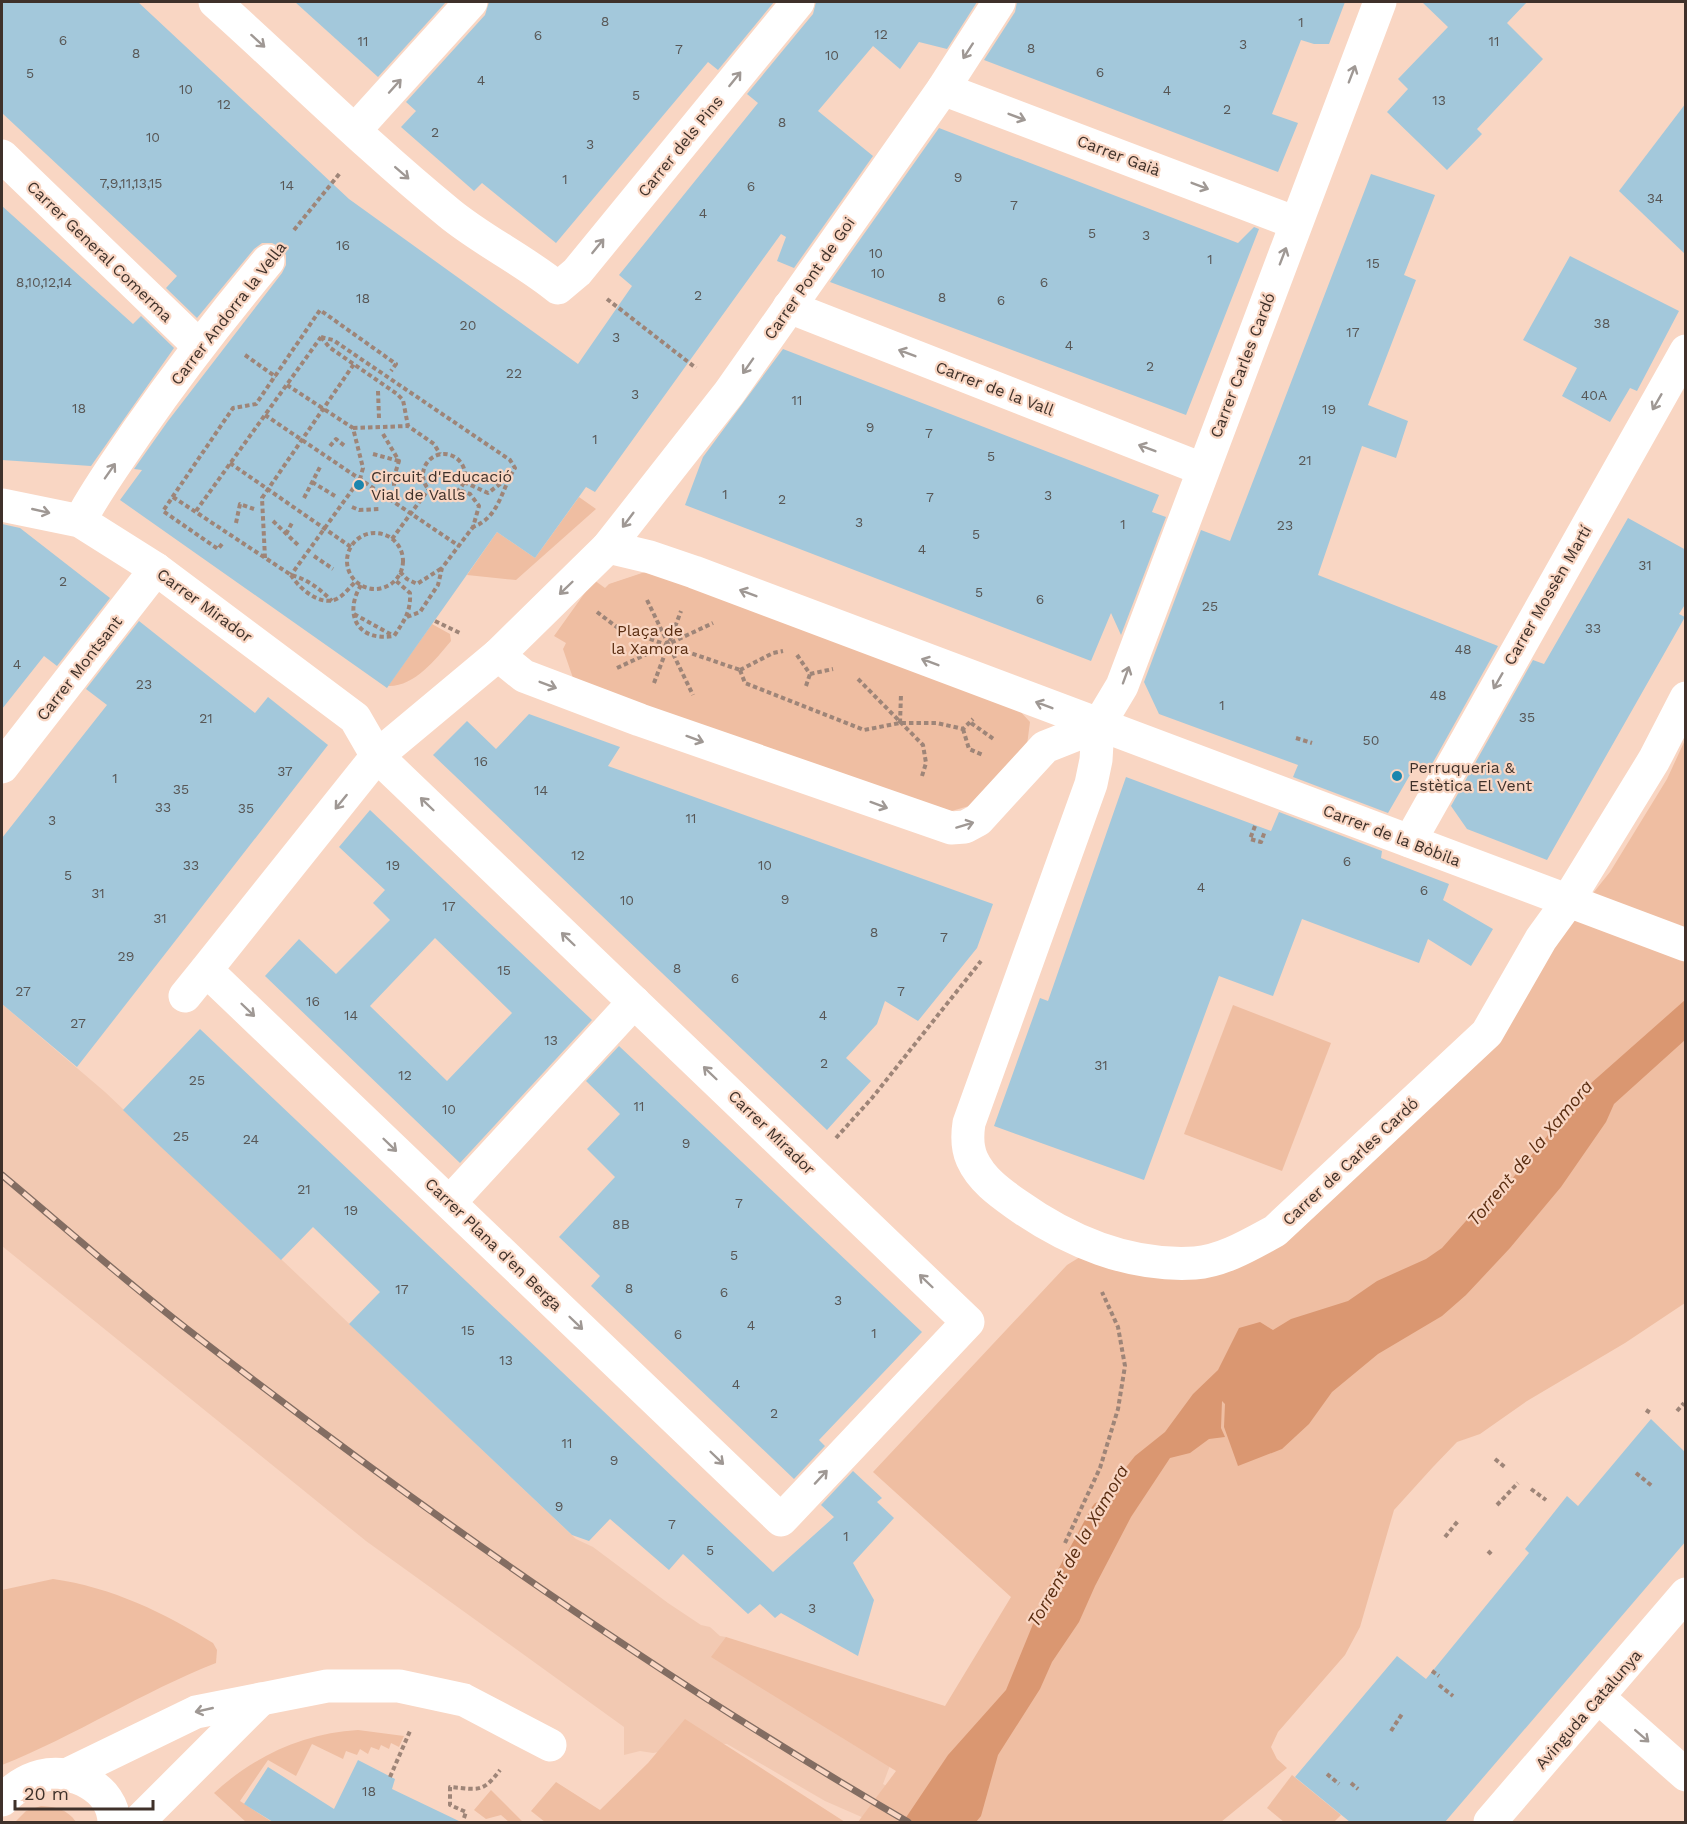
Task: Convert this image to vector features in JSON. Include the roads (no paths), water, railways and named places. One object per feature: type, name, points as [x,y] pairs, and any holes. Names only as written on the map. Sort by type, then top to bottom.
[{"type":"street","points":[[215,2],[361,136],[471,2]]},
{"type":"street","name":"Carrer dels Pins","points":[[361,136],[451,215],[535,269],[583,286],[798,2]]},
{"type":"street","name":"Carrer Pont de Goi","points":[[608,547],[729,393],[943,89],[999,2]]},
{"type":"street","name":"Carrer Carles Cardó","points":[[1098,726],[1122,686],[1380,2]]},
{"type":"street","name":"Carrer Gaià","points":[[943,89],[1296,224]]},
{"type":"street","name":"Carrer General Comerma","points":[[2,156],[199,346]]},
{"type":"street","name":"Carrer Andorra la Vella","points":[[80,521],[92,497],[199,346],[268,261]]},
{"type":"street","name":"Carrer de la Vall","points":[[789,307],[1202,469]]},
{"type":"street","name":"Carrer Mossèn Martí","points":[[1410,841],[1686,351]]},
{"type":"street","name":"Carrer Mirador","points":[[2,504],[80,521],[156,569],[355,718],[377,756],[809,1167],[968,1322],[781,1520]]},
{"type":"street","points":[[185,996],[377,756],[498,655],[608,547],[650,557],[694,572],[1098,726]]},
{"type":"street","name":"Carrer Montsant","points":[[2,767],[156,569]]},
{"type":"street","points":[[498,655],[524,676],[651,724],[951,828],[964,827],[978,820],[1045,747],[1098,726]]},
{"type":"street","name":"Carrer de Carles Cardó","points":[[1098,726],[1096,760],[1091,784],[969,1123],[967,1139],[972,1158],[982,1175],[997,1190],[1045,1225],[1083,1244],[1132,1258],[1196,1263],[1240,1250],[1275,1231],[1305,1206],[1487,1033],[1541,939],[1562,910],[1654,760],[1686,698]]},
{"type":"street","name":"Carrer de la Bòbila","points":[[1098,726],[1686,945]]},
{"type":"street","name":"Carrer Plana d'en Berga","points":[[206,970],[781,1520]]},
{"type":"street","points":[[450,1202],[634,1002]]},
{"type":"street","name":"Avinguda Catalunya","points":[[1490,1822],[1686,1594]]},
{"type":"street","points":[[66,1775],[196,1712],[327,1686],[399,1686],[464,1700],[550,1745]]},
{"type":"street","points":[[1598,1697],[1686,1775]]},
{"type":"street","points":[[138,1822],[261,1699]]},
{"type":"street","points":[[2,1800],[18,1785],[43,1775],[66,1775],[89,1782],[105,1796],[114,1812],[114,1822]]},
{"type":"water","name":"Torrent de la Xamora","points":[[1685,1000],[1685,1040],[1614,1104],[1606,1122],[1561,1187],[1510,1248],[1466,1295],[1442,1316],[1378,1354],[1332,1392],[1309,1424],[1282,1449],[1238,1466],[1224,1427],[1225,1404],[1222,1401],[1221,1428],[1225,1437],[1209,1439],[1190,1453],[1170,1458],[1131,1517],[1079,1622],[1052,1662],[1040,1689],[998,1755],[981,1816],[976,1822],[903,1822],[948,1755],[1006,1690],[1047,1590],[1092,1507],[1095,1503],[1108,1499],[1115,1481],[1135,1456],[1165,1432],[1193,1394],[1218,1370],[1239,1328],[1260,1322],[1273,1330],[1291,1319],[1348,1301],[1377,1281],[1426,1259],[1442,1248],[1473,1213],[1511,1180],[1590,1084]]},
{"type":"railway","points":[[2,1175],[187,1329],[361,1461],[450,1525],[630,1649],[814,1766],[908,1822]]},
{"type":"place","name":"Circuit d'Educació Vial de Valls","points":[[359,485]]},
{"type":"place","name":"Perruqueria & Estètica El Vent","points":[[1397,776]]},
{"type":"park label","name":"Plaça de la Xamora","points":[[650,639]]}]
